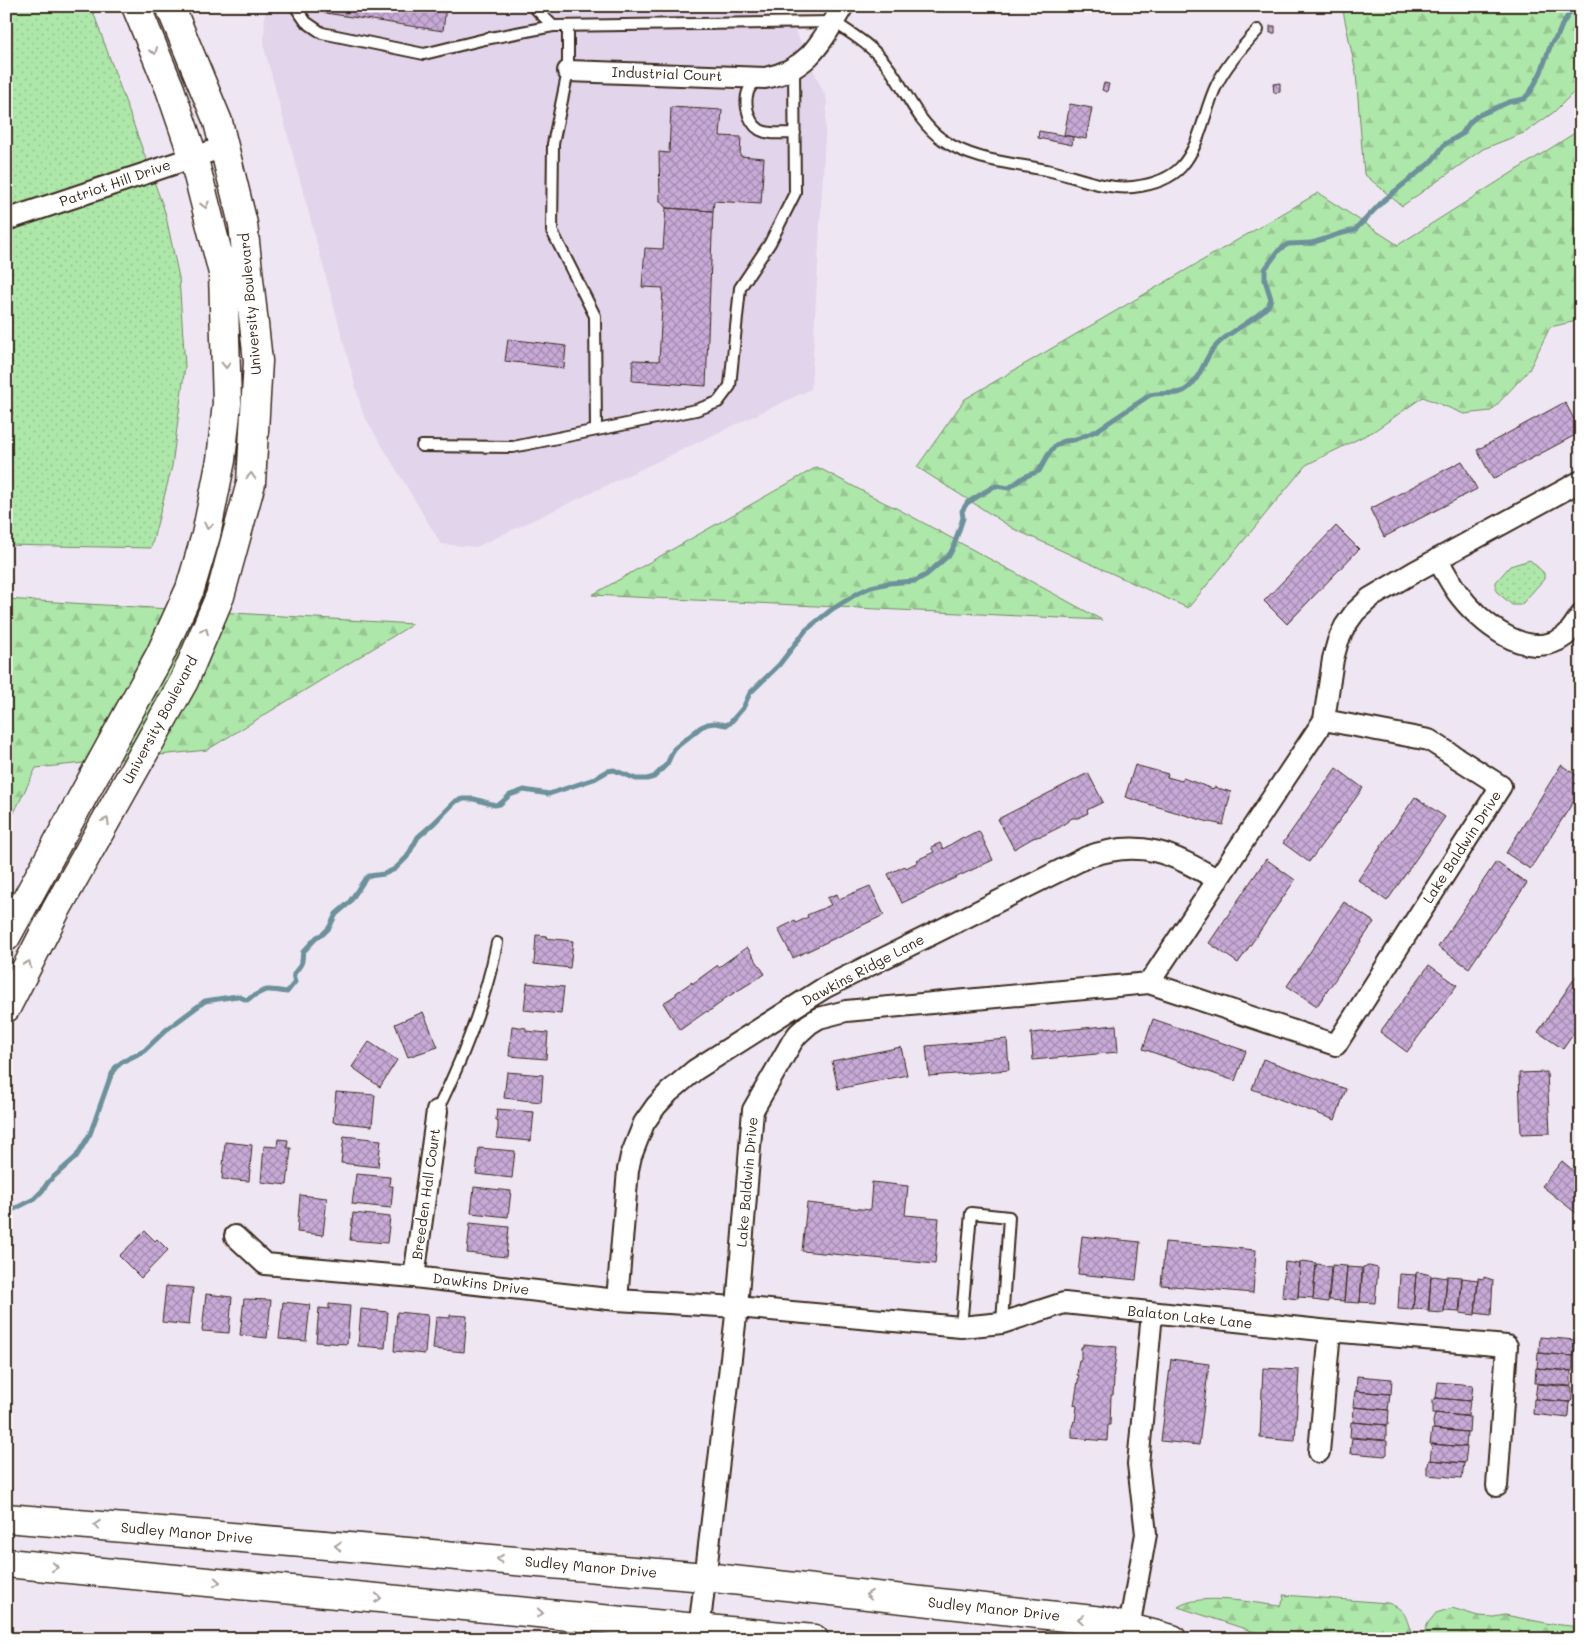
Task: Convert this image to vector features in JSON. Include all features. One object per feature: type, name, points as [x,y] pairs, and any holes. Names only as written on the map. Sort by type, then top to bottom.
[{"type":"main road","name":"University Boulevard","points":[[6,937],[160,655],[190,589],[206,535],[221,460],[227,403],[223,274],[193,156],[170,89],[136,6]]},
{"type":"main road","name":"University Boulevard","points":[[6,1008],[56,910],[184,681],[220,596],[251,483],[258,361],[243,224],[218,122],[170,6]]},
{"type":"main road","name":"Sudley Manor Drive","points":[[6,1518],[705,1577],[1102,1621],[1172,1639]]},
{"type":"main road","points":[[6,1563],[698,1633],[814,1639]]},
{"type":"street","name":"Industrial Court","points":[[568,71],[765,78],[775,76],[794,68],[808,58],[818,48],[838,14]]},
{"type":"street","name":"Patriot Hill Drive","points":[[6,220],[224,147]]},
{"type":"street","points":[[1149,983],[1324,720],[1333,659],[1338,641],[1344,626],[1355,612],[1370,598],[1437,559],[1581,481]]},
{"type":"street","points":[[1437,559],[1456,591],[1469,607],[1497,631],[1519,642],[1535,646],[1556,642],[1568,633],[1581,615]]},
{"type":"street","name":"Lake Baldwin Drive","points":[[698,1633],[737,1307],[753,1110],[792,1042],[809,1024],[828,1015],[864,1008],[1149,983],[1336,1045],[1501,786],[1428,740],[1324,720]]},
{"type":"street","name":"Dawkins Ridge Lane","points":[[617,1300],[628,1170],[631,1156],[644,1123],[656,1106],[695,1070],[824,988],[1086,857],[1118,849],[1133,848],[1146,850],[1168,854],[1185,861],[1218,880]]},
{"type":"street","name":"Breeden Hall Court","points":[[414,1277],[437,1111]]},
{"type":"street","name":"Dawkins Drive","points":[[235,1236],[265,1264],[414,1277],[617,1300],[737,1307]]},
{"type":"street","name":"Balaton Lake Lane","points":[[737,1307],[961,1327],[1002,1323],[1064,1303],[1330,1331],[1507,1346],[1497,1486]]},
{"type":"street","points":[[1129,1628],[1146,1534],[1138,1464],[1152,1313]]},
{"type":"street","points":[[1319,1452],[1330,1331]]},
{"type":"lane","points":[[297,6],[306,22],[322,33],[424,54],[485,39],[553,26],[838,14],[878,55],[888,67],[920,118],[944,141],[965,152],[981,157],[1112,186],[1132,187],[1151,184],[1168,177],[1180,168],[1192,151],[1217,84],[1229,65],[1258,30]]},
{"type":"lane","points":[[533,6],[553,26]]},
{"type":"lane","points":[[568,26],[568,71],[554,144],[552,230],[594,316],[596,430]]},
{"type":"lane","points":[[422,446],[513,447],[696,410],[718,402],[730,386],[740,288],[770,243],[795,193],[794,68]]},
{"type":"lane","name":"Industrial Court","points":[[765,78],[752,85],[748,93],[747,110],[752,122],[759,130],[769,133],[795,134]]},
{"type":"lane","points":[[437,1111],[462,1060],[490,979],[497,943]]},
{"type":"lane","points":[[961,1327],[971,1213],[1009,1217],[1002,1323]]},
{"type":"shaded area","points":[[265,6],[784,6],[827,100],[811,389],[476,547],[441,544],[363,414],[264,47]]},
{"type":"green space","points":[[6,6],[91,6],[165,212],[179,278],[185,366],[172,466],[151,548],[6,545]]},
{"type":"green space","points":[[1342,6],[1581,6],[1581,85],[1554,112],[1526,132],[1483,149],[1402,206],[1364,174],[1356,73]]},
{"type":"green space","points":[[1581,129],[1581,320],[1550,327],[1529,370],[1491,411],[1464,414],[1423,397],[1374,431],[1306,465],[1188,608],[1014,529],[917,467],[965,399],[1318,193],[1398,245]]},
{"type":"green space","points":[[817,467],[896,508],[1102,620],[592,595]]},
{"type":"green space","points":[[1530,560],[1544,573],[1544,579],[1521,605],[1512,605],[1496,591],[1496,582],[1510,566]]},
{"type":"green space","points":[[6,599],[413,624],[207,750],[36,768],[6,829]]},
{"type":"green space","points":[[1283,1595],[1388,1603],[1403,1612],[1413,1635],[1424,1633],[1428,1623],[1436,1613],[1452,1608],[1478,1616],[1494,1617],[1505,1615],[1551,1624],[1581,1627],[1575,1639],[1276,1639],[1178,1607],[1199,1600],[1213,1599],[1280,1606],[1284,1599]]},
{"type":"building","points":[[320,6],[446,6],[443,31],[319,12]]},
{"type":"building","points":[[1270,26],[1275,26],[1275,33],[1270,33]]},
{"type":"building","points":[[1104,83],[1109,84],[1107,92],[1102,90]]},
{"type":"building","points":[[1280,83],[1280,92],[1274,93],[1273,84]]},
{"type":"building","points":[[1070,104],[1092,108],[1086,139],[1064,135]]},
{"type":"building","points":[[671,107],[722,110],[720,136],[741,137],[740,156],[764,158],[761,204],[714,201],[713,211],[666,208],[660,201],[659,152],[669,153]]},
{"type":"building","points":[[1039,131],[1073,137],[1072,145],[1038,138]]},
{"type":"building","points":[[666,208],[713,211],[706,386],[632,381],[633,360],[659,361],[663,288],[642,287],[645,248],[663,249]]},
{"type":"building","points":[[508,339],[566,346],[564,368],[505,361]]},
{"type":"building","points":[[1565,402],[1581,432],[1493,479],[1477,450]]},
{"type":"building","points":[[1462,461],[1477,489],[1384,537],[1370,509]]},
{"type":"building","points":[[1336,526],[1359,549],[1287,624],[1264,601]]},
{"type":"building","points":[[1135,765],[1168,774],[1167,777],[1182,781],[1183,778],[1213,789],[1214,787],[1231,792],[1223,825],[1125,797]]},
{"type":"building","points":[[1561,765],[1581,778],[1581,790],[1530,869],[1506,853]]},
{"type":"building","points":[[1336,768],[1363,788],[1309,862],[1283,843]]},
{"type":"building","points":[[1088,773],[1103,802],[1087,810],[1088,813],[1078,818],[1072,818],[1060,827],[1033,838],[1014,849],[998,819]]},
{"type":"building","points":[[1415,797],[1445,817],[1387,901],[1358,880]]},
{"type":"building","points":[[979,831],[993,860],[902,903],[888,874],[905,866],[906,868],[934,852],[931,847],[940,843],[943,849],[963,837],[964,839]]},
{"type":"building","points":[[1266,859],[1295,880],[1238,963],[1209,943]]},
{"type":"building","points":[[1496,862],[1527,883],[1469,968],[1438,947]]},
{"type":"building","points":[[870,886],[884,915],[793,958],[778,929],[795,921],[796,923],[808,917],[807,915],[831,905],[827,898],[837,894],[839,899]]},
{"type":"building","points":[[1344,902],[1374,922],[1317,1006],[1287,986]]},
{"type":"building","points":[[536,935],[573,941],[570,968],[534,964]]},
{"type":"building","points":[[747,947],[765,974],[721,1001],[680,1030],[663,1003]]},
{"type":"building","points":[[1429,965],[1457,985],[1407,1052],[1380,1032]]},
{"type":"building","points":[[1581,969],[1581,1023],[1563,1049],[1538,1032]]},
{"type":"building","points":[[527,983],[564,987],[561,1014],[524,1010]]},
{"type":"building","points":[[423,1012],[438,1047],[408,1057],[395,1024]]},
{"type":"building","points":[[1153,1019],[1246,1051],[1235,1081],[1143,1049]]},
{"type":"building","points":[[1116,1025],[1118,1052],[1033,1060],[1031,1033]]},
{"type":"building","points":[[512,1026],[526,1028],[526,1031],[548,1033],[546,1059],[509,1056]]},
{"type":"building","points":[[1007,1039],[1009,1070],[929,1076],[926,1046]]},
{"type":"building","points":[[369,1042],[397,1060],[380,1087],[352,1067]]},
{"type":"building","points":[[901,1047],[907,1075],[838,1089],[832,1061]]},
{"type":"building","points":[[1263,1059],[1346,1089],[1335,1120],[1252,1089]]},
{"type":"building","points":[[507,1072],[543,1075],[541,1102],[504,1098]]},
{"type":"building","points":[[1547,1072],[1550,1133],[1521,1134],[1519,1073]]},
{"type":"building","points":[[336,1092],[375,1095],[372,1126],[333,1122]]},
{"type":"building","points":[[497,1109],[534,1112],[531,1141],[496,1138],[498,1128],[498,1120],[496,1120]]},
{"type":"building","points":[[344,1136],[381,1140],[378,1167],[341,1163]]},
{"type":"building","points":[[278,1139],[288,1140],[287,1148],[291,1148],[287,1185],[261,1182],[264,1146],[277,1147]]},
{"type":"building","points":[[225,1142],[252,1145],[249,1181],[222,1179]]},
{"type":"building","points":[[479,1148],[515,1151],[512,1178],[476,1174]]},
{"type":"building","points":[[1562,1161],[1581,1177],[1581,1217],[1542,1186]]},
{"type":"building","points":[[356,1174],[390,1177],[389,1186],[393,1186],[391,1208],[352,1204]]},
{"type":"building","points":[[872,1182],[908,1186],[905,1215],[939,1218],[935,1264],[802,1251],[807,1203],[870,1210]]},
{"type":"building","points":[[474,1187],[511,1191],[508,1217],[471,1213]]},
{"type":"building","points":[[300,1195],[327,1198],[323,1235],[297,1232]]},
{"type":"building","points":[[353,1213],[390,1217],[387,1243],[350,1240]]},
{"type":"building","points":[[470,1223],[509,1227],[506,1257],[467,1253]]},
{"type":"building","points":[[145,1231],[168,1250],[141,1278],[119,1256]]},
{"type":"building","points":[[1082,1236],[1140,1242],[1136,1280],[1078,1274]]},
{"type":"building","points":[[1165,1242],[1256,1250],[1253,1293],[1161,1285]]},
{"type":"building","points":[[1285,1262],[1300,1264],[1298,1299],[1282,1297]]},
{"type":"building","points":[[1300,1262],[1316,1263],[1313,1298],[1298,1297]]},
{"type":"building","points":[[1316,1265],[1331,1267],[1328,1302],[1313,1300]]},
{"type":"building","points":[[1332,1265],[1347,1266],[1344,1301],[1329,1300]]},
{"type":"building","points":[[1347,1267],[1362,1268],[1360,1303],[1344,1302]]},
{"type":"building","points":[[1363,1267],[1378,1268],[1375,1303],[1360,1302]]},
{"type":"building","points":[[1416,1273],[1431,1275],[1429,1310],[1413,1309]]},
{"type":"building","points":[[1400,1274],[1416,1275],[1413,1310],[1398,1309]]},
{"type":"building","points":[[1447,1276],[1462,1277],[1459,1312],[1444,1311]]},
{"type":"building","points":[[1431,1277],[1447,1278],[1444,1313],[1428,1312]]},
{"type":"building","points":[[1484,1277],[1493,1280],[1491,1315],[1475,1313],[1478,1278],[1484,1279]]},
{"type":"building","points":[[1462,1278],[1478,1280],[1475,1315],[1460,1313]]},
{"type":"building","points":[[166,1286],[193,1288],[189,1325],[162,1322]]},
{"type":"building","points":[[206,1294],[232,1297],[229,1333],[202,1331]]},
{"type":"building","points":[[244,1299],[271,1300],[267,1338],[240,1335]]},
{"type":"building","points":[[283,1302],[310,1305],[306,1341],[279,1339]]},
{"type":"building","points":[[329,1304],[350,1306],[347,1344],[316,1342],[319,1308],[329,1309]]},
{"type":"building","points":[[361,1309],[388,1312],[385,1348],[358,1346]]},
{"type":"building","points":[[397,1312],[428,1315],[425,1354],[394,1351]]},
{"type":"building","points":[[450,1315],[467,1316],[464,1352],[433,1349],[436,1317],[450,1318]]},
{"type":"building","points":[[1540,1337],[1575,1340],[1576,1350],[1574,1350],[1574,1356],[1539,1353]]},
{"type":"building","points":[[1083,1344],[1117,1347],[1107,1441],[1072,1438],[1072,1427],[1075,1422],[1077,1406],[1074,1405],[1079,1375],[1077,1375],[1078,1366],[1079,1360],[1081,1360],[1081,1347],[1083,1347]]},
{"type":"building","points":[[1538,1353],[1573,1356],[1573,1369],[1572,1371],[1537,1368]]},
{"type":"building","points":[[1171,1359],[1209,1364],[1199,1445],[1161,1441]]},
{"type":"building","points":[[1263,1368],[1299,1370],[1295,1441],[1260,1438]]},
{"type":"building","points":[[1536,1368],[1571,1371],[1571,1385],[1535,1383]]},
{"type":"building","points":[[1357,1376],[1392,1379],[1391,1394],[1356,1391]]},
{"type":"building","points":[[1438,1382],[1473,1385],[1471,1401],[1436,1398]]},
{"type":"building","points":[[1537,1384],[1572,1387],[1572,1400],[1570,1402],[1535,1399]]},
{"type":"building","points":[[1355,1391],[1390,1394],[1388,1410],[1353,1407]]},
{"type":"building","points":[[1435,1398],[1470,1401],[1468,1416],[1433,1413],[1433,1400]]},
{"type":"building","points":[[1534,1399],[1570,1402],[1568,1418],[1533,1414]]},
{"type":"building","points":[[1354,1407],[1389,1410],[1388,1425],[1353,1422]]},
{"type":"building","points":[[1435,1413],[1470,1417],[1469,1432],[1434,1429]]},
{"type":"building","points":[[1351,1422],[1386,1425],[1386,1438],[1385,1440],[1350,1437]]},
{"type":"building","points":[[1432,1429],[1467,1432],[1466,1447],[1430,1444]]},
{"type":"building","points":[[1352,1438],[1387,1441],[1387,1454],[1385,1456],[1350,1453]]},
{"type":"building","points":[[1432,1444],[1467,1447],[1465,1463],[1430,1460]]},
{"type":"building","points":[[1429,1460],[1464,1463],[1462,1478],[1427,1475]]},
{"type":"waterway","points":[[6,1213],[34,1199],[49,1181],[76,1157],[90,1134],[115,1068],[122,1062],[144,1051],[166,1030],[205,1001],[237,996],[247,1000],[269,990],[287,992],[295,982],[294,974],[302,962],[303,952],[317,937],[329,928],[336,914],[349,903],[365,879],[369,876],[384,874],[395,869],[407,857],[418,837],[456,801],[474,799],[495,805],[500,804],[510,795],[524,790],[549,794],[594,779],[608,771],[614,770],[636,779],[654,777],[667,764],[674,749],[701,727],[715,723],[726,725],[730,723],[743,708],[750,693],[779,665],[806,630],[831,610],[871,587],[889,583],[915,581],[926,575],[950,554],[963,518],[962,511],[967,503],[993,487],[1009,488],[1024,477],[1039,471],[1055,446],[1064,441],[1074,440],[1096,431],[1150,395],[1177,393],[1187,389],[1199,375],[1208,357],[1217,345],[1268,306],[1271,299],[1265,280],[1265,269],[1279,250],[1288,244],[1312,243],[1355,230],[1383,201],[1431,162],[1445,144],[1462,134],[1470,122],[1477,116],[1509,102],[1524,99],[1531,91],[1541,72],[1551,44],[1574,6]]}]
